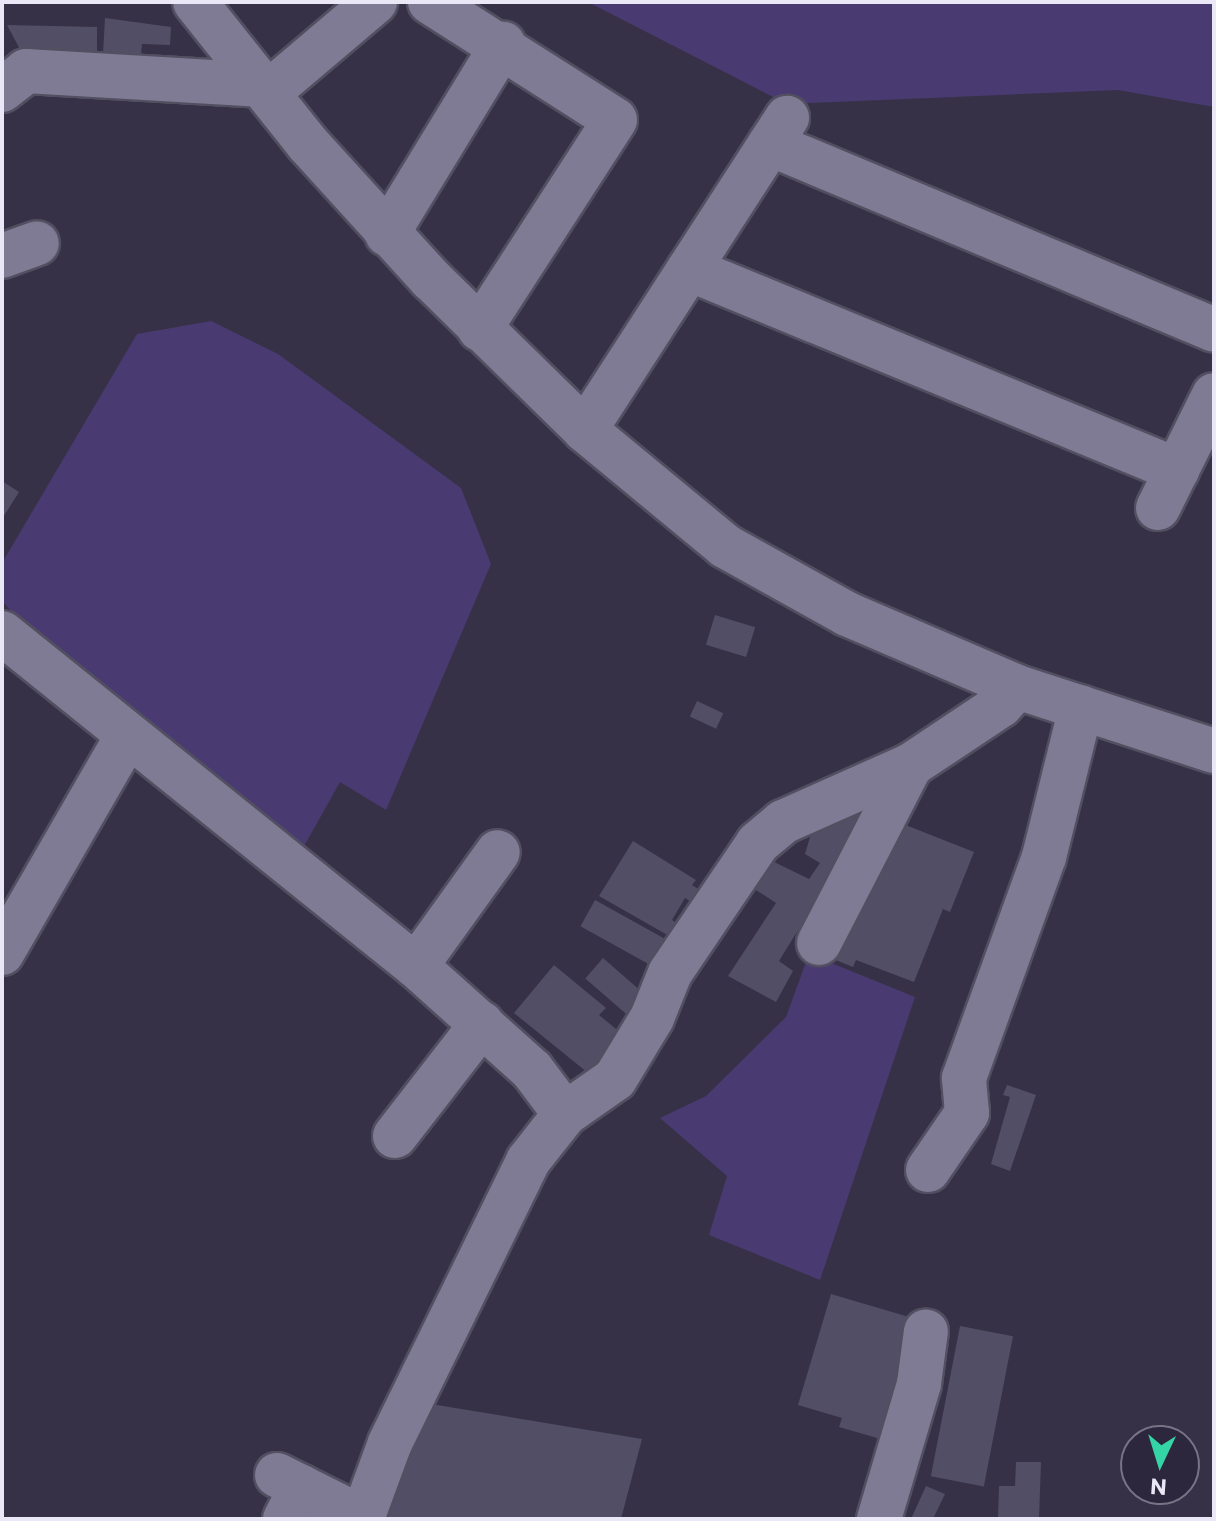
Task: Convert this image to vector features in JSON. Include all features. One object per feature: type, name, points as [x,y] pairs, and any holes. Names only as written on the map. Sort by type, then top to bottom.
[{"type":"street","points":[[195,2],[260,85],[387,234],[585,430],[725,546],[780,581],[1017,687],[1214,751]]},
{"type":"street","points":[[2,90],[26,71],[276,86],[375,2]]},
{"type":"street","points":[[430,2],[503,44],[615,120],[480,329]]},
{"type":"street","points":[[387,234],[503,44]]},
{"type":"street","points":[[585,430],[778,131],[1214,330]]},
{"type":"street","points":[[689,269],[1177,470]]},
{"type":"street","points":[[1158,508],[1214,395]]},
{"type":"street","points":[[5,641],[128,735],[416,966],[532,1070],[565,1114]]},
{"type":"street","points":[[288,1494],[363,1518],[390,1443],[528,1161],[565,1114],[615,1079],[652,1018],[670,973],[758,843],[783,822],[911,765],[1001,705],[1017,687]]},
{"type":"street","points":[[928,1170],[967,1113],[964,1078],[1044,857],[1081,708]]},
{"type":"street","points":[[2,953],[128,735]]},
{"type":"street","points":[[819,943],[911,765]]},
{"type":"street","points":[[416,966],[498,852]]},
{"type":"street","points":[[395,1136],[482,1024]]},
{"type":"street","points":[[879,1519],[919,1384],[926,1331]]},
{"type":"shaded area","points":[[588,2],[1214,2],[1214,107],[1118,90],[787,104]]},
{"type":"shaded area","points":[[211,321],[278,354],[461,488],[491,564],[386,810],[340,782],[303,848],[36,639],[2,601],[2,563],[137,334]]},
{"type":"shaded area","points":[[809,954],[915,997],[820,1280],[709,1235],[727,1176],[660,1118],[706,1096],[786,1017]]},
{"type":"building","points":[[105,18],[171,27],[170,45],[142,44],[141,55],[103,53]]},
{"type":"building","points":[[7,25],[97,27],[97,53],[22,53]]},
{"type":"building","points":[[2,481],[19,492],[2,519]]},
{"type":"building","points":[[715,615],[755,627],[746,657],[706,645]]},
{"type":"building","points":[[697,701],[723,713],[716,729],[690,716]]},
{"type":"building","points":[[855,809],[866,819],[807,933],[800,927],[779,961],[793,971],[776,1002],[728,976],[776,903],[753,888],[768,859],[809,879],[820,863],[805,854],[813,827]]},
{"type":"building","points":[[898,822],[974,852],[950,912],[943,909],[914,982],[856,960],[853,967],[826,956],[848,899],[865,905]]},
{"type":"building","points":[[633,841],[696,880],[692,885],[714,899],[706,911],[685,898],[672,920],[693,934],[685,945],[599,896]]},
{"type":"building","points":[[595,900],[672,943],[657,969],[580,926]]},
{"type":"building","points":[[603,958],[650,999],[632,1019],[585,978]]},
{"type":"building","points":[[554,965],[606,1008],[599,1015],[632,1042],[593,1077],[514,1013]]},
{"type":"building","points":[[1007,1085],[1036,1095],[1010,1171],[991,1164],[1010,1097],[1003,1095]]},
{"type":"building","points":[[831,1294],[909,1317],[902,1344],[911,1347],[884,1440],[839,1427],[842,1418],[798,1405]]},
{"type":"building","points":[[960,1326],[1013,1336],[984,1486],[931,1476]]},
{"type":"building","points":[[425,1403],[642,1439],[621,1519],[382,1519]]},
{"type":"building","points":[[1016,1462],[1041,1462],[1039,1519],[998,1519],[999,1486],[1015,1486]]},
{"type":"building","points":[[926,1486],[945,1494],[933,1519],[911,1519]]}]
